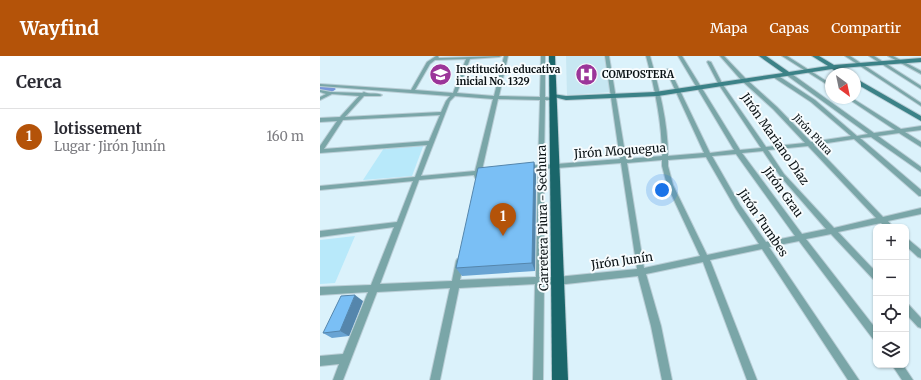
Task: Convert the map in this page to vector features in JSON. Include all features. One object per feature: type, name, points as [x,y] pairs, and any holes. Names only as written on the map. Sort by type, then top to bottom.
[{"type":"main road","name":"Carretera Piura - Sechura","points":[[552,56],[550,99],[554,166],[560,380]]},
{"type":"street","points":[[412,92],[428,63],[439,56]]},
{"type":"street","points":[[433,60],[499,56]]},
{"type":"street","points":[[475,187],[493,97],[506,56]]},
{"type":"street","points":[[538,380],[541,280],[541,167],[550,99],[543,56]]},
{"type":"street","points":[[607,56],[641,272],[656,326],[667,380]]},
{"type":"street","points":[[648,56],[658,94],[665,146],[664,159],[670,185],[704,258],[752,380]]},
{"type":"street","name":"Jirón Grau","points":[[680,56],[738,152],[800,237],[873,332]]},
{"type":"street","name":"Jirón Piura","points":[[722,56],[744,80],[775,108],[810,144],[885,224]]},
{"type":"street","points":[[762,56],[921,170]]},
{"type":"street","points":[[784,56],[825,82]]},
{"type":"street","points":[[815,56],[833,67]]},
{"type":"street","points":[[847,56],[921,105]]},
{"type":"street","points":[[871,56],[921,88]]},
{"type":"street","points":[[890,56],[921,73]]},
{"type":"street","points":[[338,380],[431,143],[469,57]]},
{"type":"street","points":[[320,85],[365,92],[550,99],[658,94],[806,70],[859,64],[921,60]]},
{"type":"street","name":"Jirón Mariano Díaz","points":[[710,62],[721,84],[782,175],[832,232],[873,274]]},
{"type":"street","name":"Jirón Tumbes","points":[[668,70],[708,155],[738,207],[765,245],[854,380]]},
{"type":"street","points":[[775,76],[813,101],[921,194]]},
{"type":"street","points":[[861,84],[921,119]]},
{"type":"street","points":[[320,91],[331,93],[412,92],[452,96]]},
{"type":"street","points":[[320,150],[340,120],[365,92]]},
{"type":"street","points":[[320,99],[331,93]]},
{"type":"street","points":[[858,104],[921,145]]},
{"type":"street","points":[[320,120],[444,113]]},
{"type":"street","name":"Jirón Moquegua","points":[[518,169],[664,159],[738,152],[810,144],[921,128]]},
{"type":"street","points":[[320,150],[431,143]]},
{"type":"street","points":[[320,188],[494,171]]},
{"type":"street","name":"Jirón Junín","points":[[320,291],[456,283],[541,280],[558,281],[641,272],[800,237],[832,232],[921,210]]},
{"type":"street","points":[[320,234],[399,224]]},
{"type":"street","points":[[909,245],[921,255]]},
{"type":"street","points":[[435,380],[462,254]]},
{"type":"street","points":[[909,311],[921,324]]},
{"type":"street","points":[[320,361],[346,359]]},
{"type":"street","points":[[899,368],[908,380]]},
{"type":"shaded area","name":"COMPOSTERA","points":[[566,56],[604,56],[612,92],[567,95]]},
{"type":"shaded area","points":[[424,144],[412,176],[363,180],[384,148]]},
{"type":"shaded area","points":[[355,236],[335,283],[320,284],[320,240]]},
{"type":"building","points":[[534,162],[532,263],[456,268],[478,168]]},
{"type":"building","points":[[355,295],[340,331],[323,333],[341,296]]},
{"type":"waterway","points":[[320,88],[332,89]]},
{"type":"place","name":"COMPOSTERA","points":[[587,74]]},
{"type":"place","name":"Institución educativa inicial No. 1329","points":[[440,75]]},
{"type":"place","name":"lotissement","points":[[503,236]]}]
